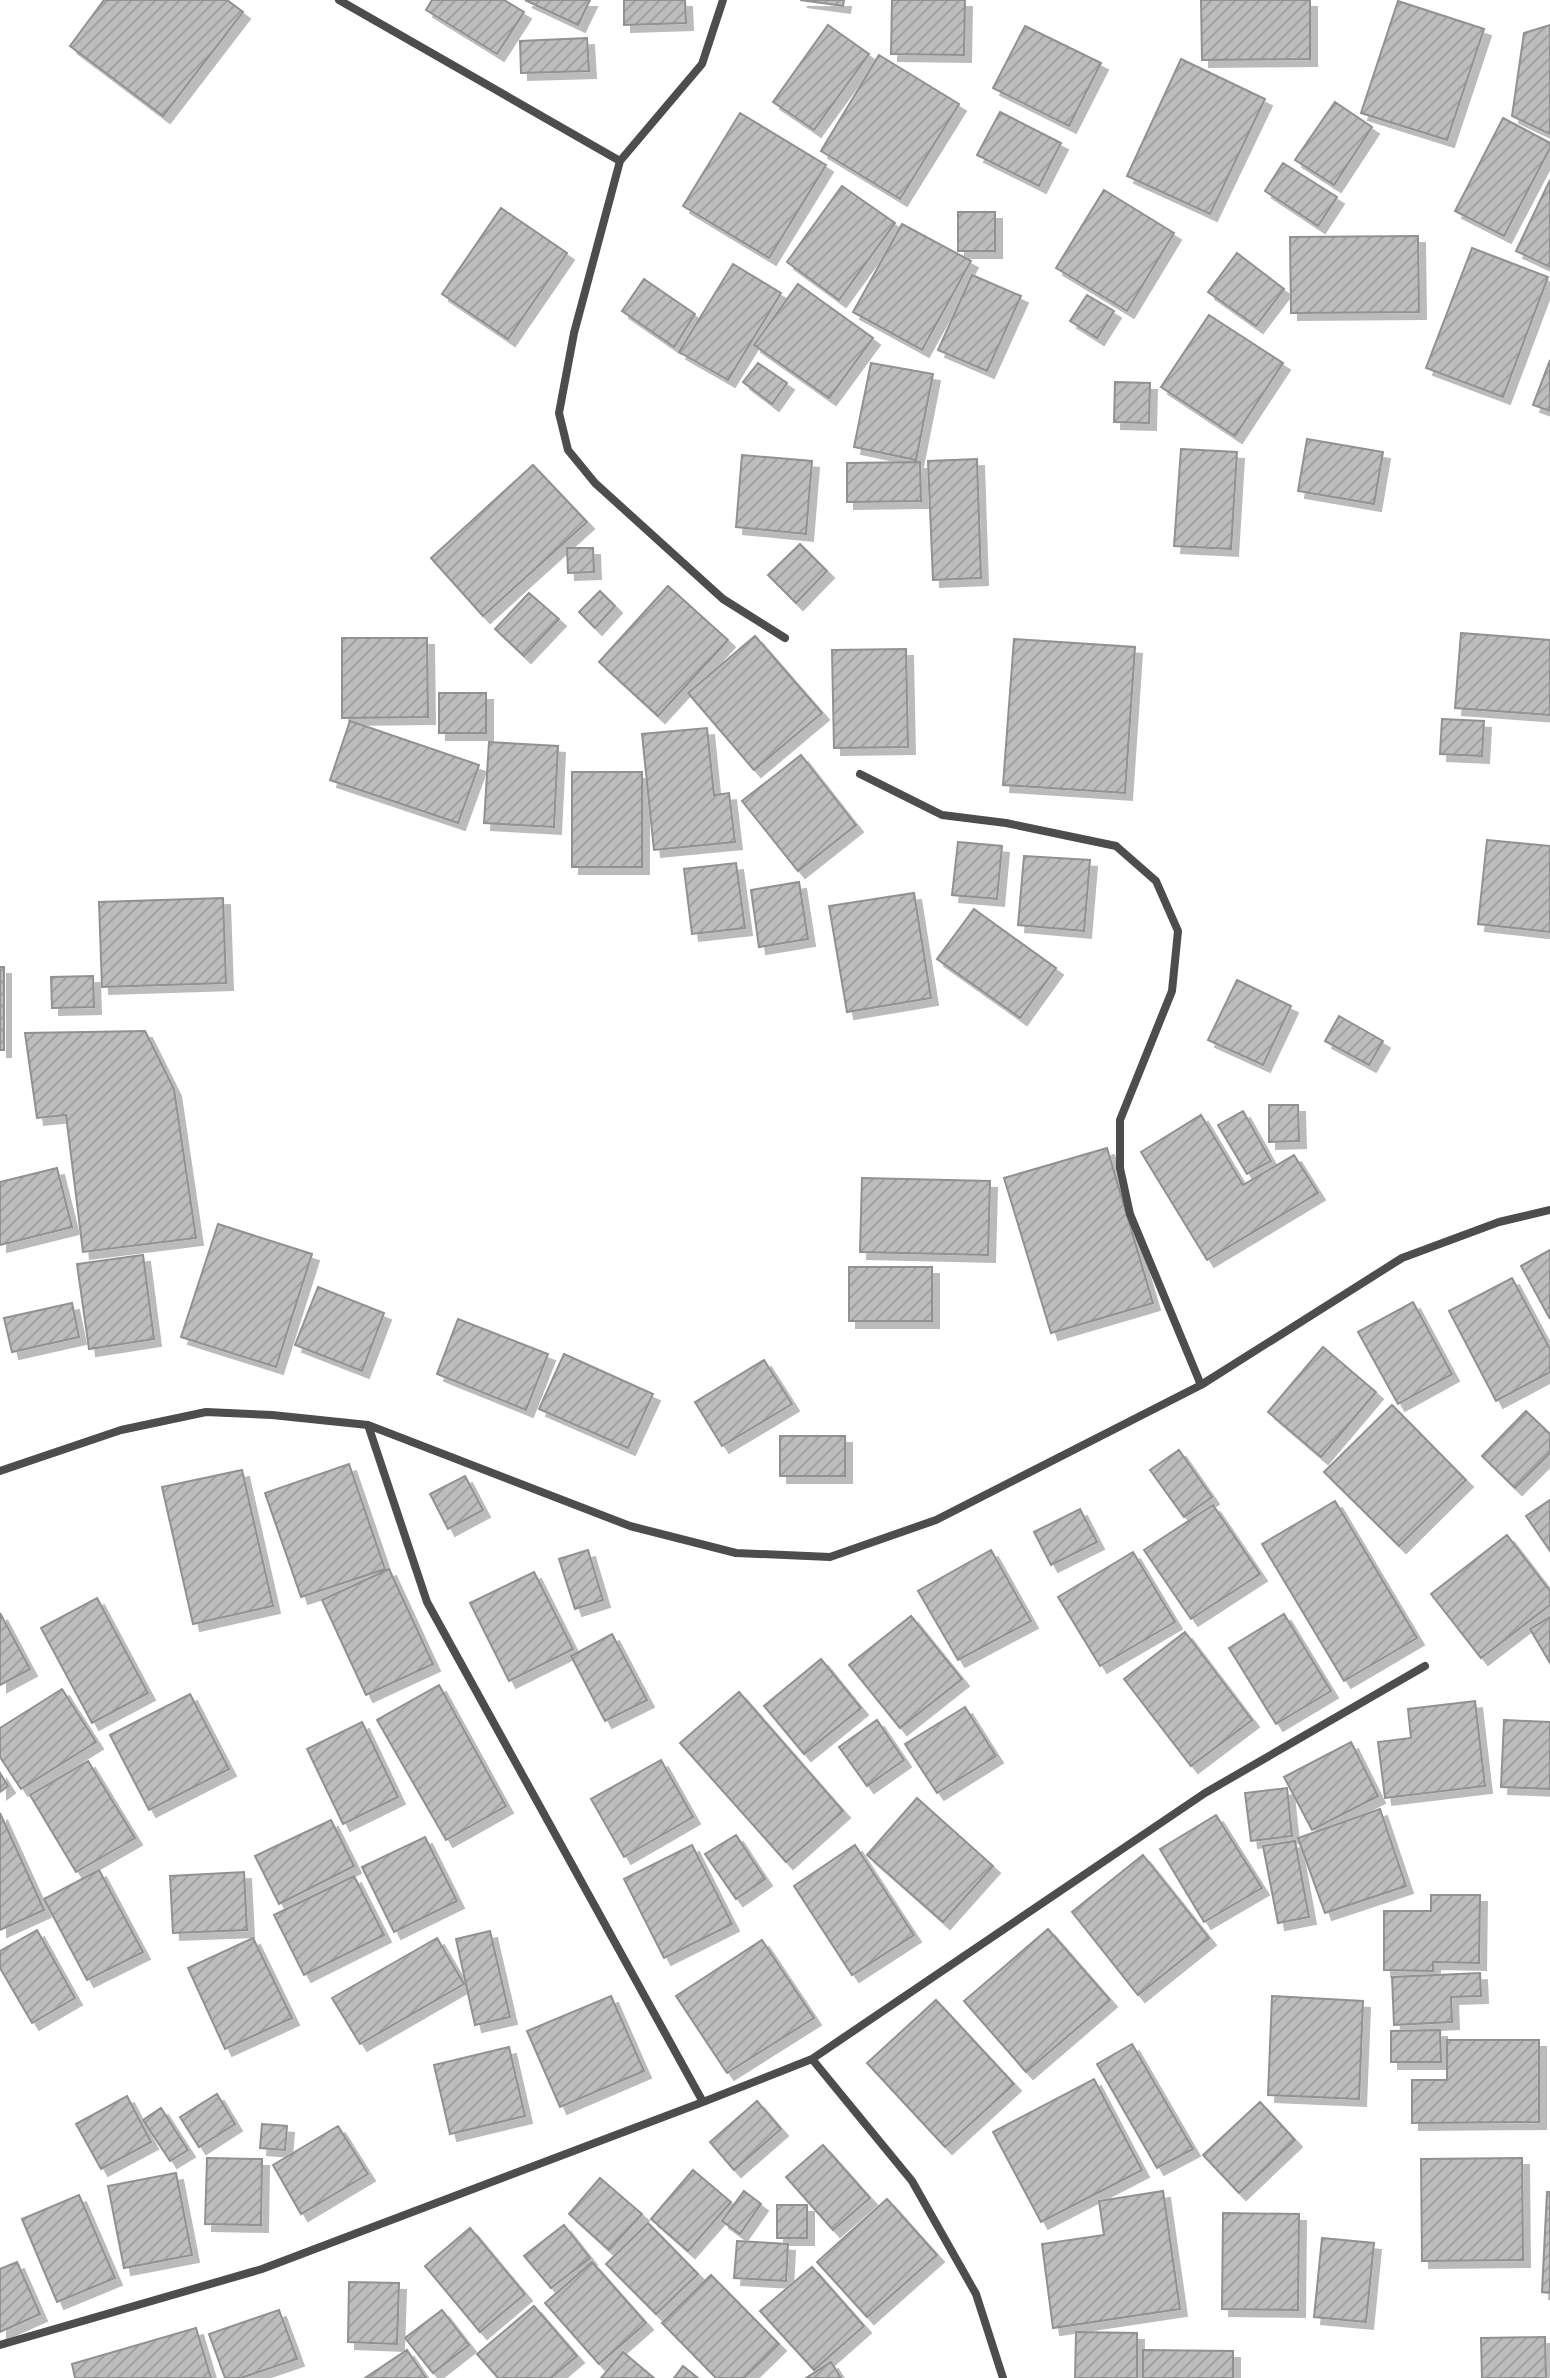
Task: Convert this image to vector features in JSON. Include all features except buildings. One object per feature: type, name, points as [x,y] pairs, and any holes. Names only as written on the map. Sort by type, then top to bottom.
[{"type":"street","points":[[339,0],[620,161]]},
{"type":"street","points":[[723,0],[702,64],[620,161],[574,333],[559,413],[568,450],[595,483],[723,599],[785,638]]},
{"type":"street","points":[[860,774],[942,815],[1006,823],[1116,846],[1156,881],[1178,931],[1172,991],[1120,1120],[1120,1168],[1130,1214],[1201,1385]]},
{"type":"street","points":[[0,1471],[121,1430],[206,1412],[272,1415],[368,1425],[630,1526],[736,1553],[830,1557],[936,1520],[1201,1385],[1402,1258],[1499,1222],[1550,1210]]},
{"type":"street","points":[[368,1425],[427,1602],[703,2102]]},
{"type":"street","points":[[0,2345],[262,2269],[812,2059],[1205,1793],[1425,1666]]},
{"type":"street","points":[[812,2059],[912,2181],[976,2294],[1003,2378]]}]
